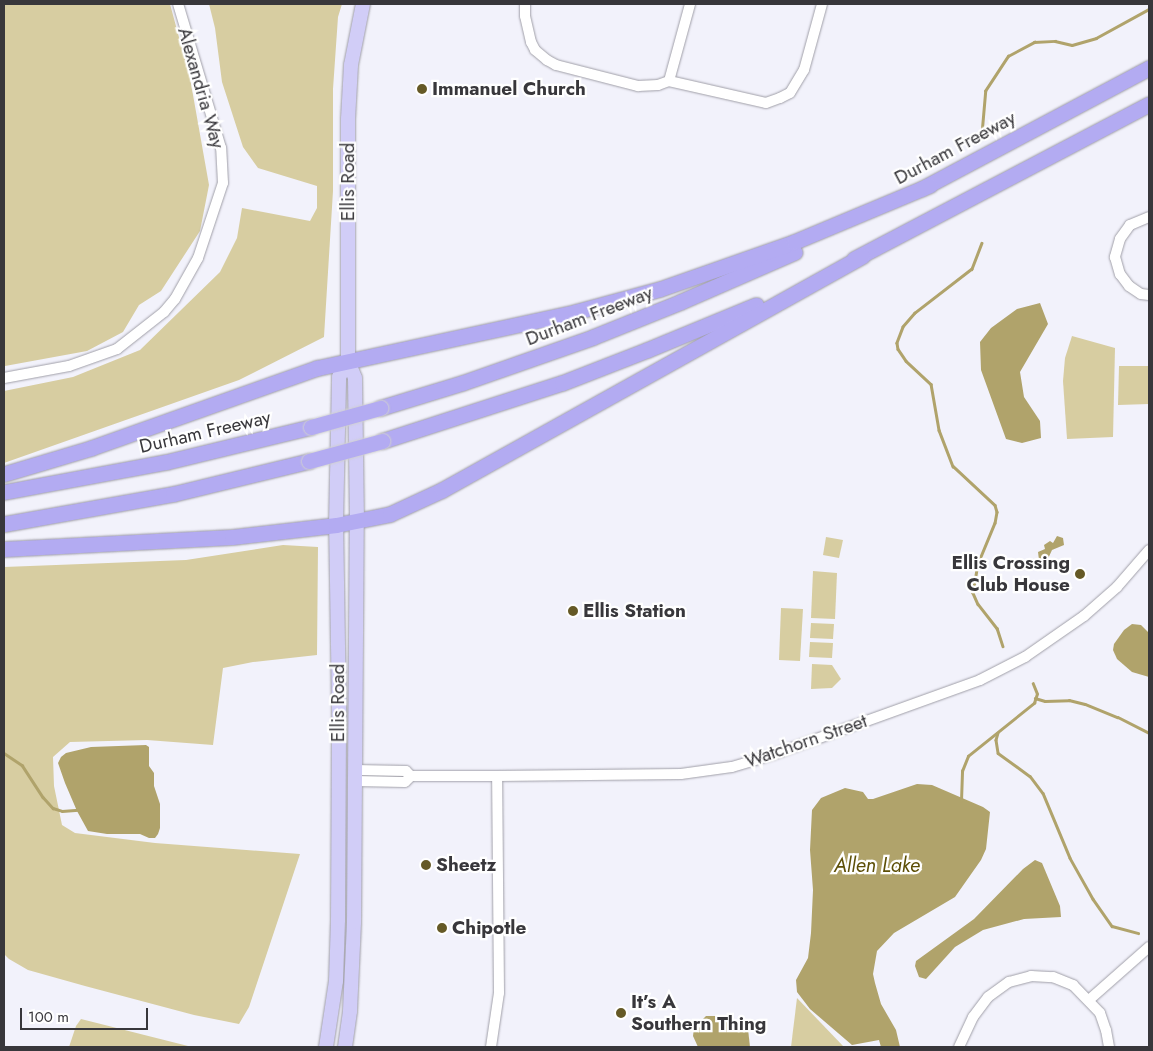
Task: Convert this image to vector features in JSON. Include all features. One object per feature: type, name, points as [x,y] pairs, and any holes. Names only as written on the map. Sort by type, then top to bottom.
[{"type":"highway","name":"Durham Freeway","points":[[4,492],[166,462],[311,427],[380,408],[542,355],[680,302],[806,247],[930,185],[1053,117],[1149,68]]},
{"type":"highway","points":[[4,548],[209,539],[336,526],[390,514],[442,490],[862,256],[1149,104]]},
{"type":"highway","points":[[4,474],[91,448],[302,372],[575,312],[660,290],[794,242],[930,185]]},
{"type":"highway","points":[[4,524],[155,497],[309,462],[382,441],[517,398],[647,350],[769,299],[862,256]]},
{"type":"main road","name":"Ellis Road","points":[[345,1047],[352,984],[357,522],[355,378],[348,361],[349,80],[354,42],[363,4]]},
{"type":"main road","name":"Ellis Road","points":[[326,1047],[336,981],[338,920],[340,709],[336,526],[339,378],[348,361]]},
{"type":"main road","points":[[340,709],[345,719],[348,769],[355,776]]},
{"type":"main road","points":[[338,776],[343,790],[347,855],[354,862]]},
{"type":"street","name":"Alexandria Way","points":[[4,378],[69,366],[117,348],[169,305],[198,258],[222,183],[221,151],[178,4]]},
{"type":"street","points":[[525,4],[525,16],[531,42],[535,50],[556,65],[638,86],[658,85],[669,81],[766,103],[790,93],[804,70],[822,4]]},
{"type":"street","points":[[669,81],[690,4]]},
{"type":"street","points":[[1149,216],[1130,225],[1120,239],[1116,257],[1120,274],[1129,286],[1141,294],[1149,295]]},
{"type":"street","name":"Watchorn Street","points":[[355,776],[405,782],[411,776],[681,774],[732,767],[772,755],[980,680],[1025,657],[1068,628],[1111,593],[1149,550]]},
{"type":"street","points":[[491,1047],[499,993],[497,776]]},
{"type":"street","points":[[1089,1000],[1149,947]]},
{"type":"street","points":[[960,1047],[973,1017],[988,997],[1009,982],[1031,976],[1053,977],[1073,984],[1100,1013],[1109,1047]]},
{"type":"shaded area","points":[[4,4],[170,4],[190,78],[209,185],[200,231],[161,291],[139,305],[123,332],[87,351],[5,366]]},
{"type":"shaded area","points":[[209,4],[342,4],[338,17],[333,89],[333,191],[324,337],[239,380],[4,463],[4,391],[73,377],[140,350],[220,272],[237,238],[242,208],[310,221],[317,208],[317,186],[258,168],[243,147],[222,82],[215,28]]},
{"type":"shaded area","points":[[1072,336],[1115,348],[1113,437],[1067,439],[1063,381],[1065,358]]},
{"type":"shaded area","points":[[1119,366],[1149,366],[1149,404],[1118,405]]},
{"type":"shaded area","points":[[826,537],[843,540],[839,558],[823,555]]},
{"type":"shaded area","points":[[283,545],[318,547],[317,655],[253,662],[223,668],[213,745],[147,740],[70,742],[53,757],[54,786],[62,825],[75,833],[155,843],[300,854],[249,1007],[239,1024],[194,1015],[28,970],[9,959],[4,954],[4,567],[186,560]]},
{"type":"shaded area","points":[[813,571],[837,573],[835,619],[811,618]]},
{"type":"shaded area","points":[[781,608],[803,609],[800,661],[779,660]]},
{"type":"shaded area","points":[[811,623],[834,624],[833,639],[810,638]]},
{"type":"shaded area","points":[[810,642],[833,643],[832,658],[809,657]]},
{"type":"shaded area","points":[[812,664],[832,665],[841,679],[832,688],[811,689]]},
{"type":"shaded area","points":[[797,998],[844,1047],[791,1047]]},
{"type":"shaded area","points":[[81,1019],[192,1047],[69,1047],[76,1026]]},
{"type":"water","points":[[1040,303],[1048,324],[1020,372],[1024,397],[1040,421],[1041,438],[1022,443],[1006,439],[981,370],[980,342],[991,328],[1017,309]]},
{"type":"water","points":[[1057,536],[1063,538],[1064,545],[1052,550],[1047,561],[1039,560],[1038,552],[1045,549],[1044,545],[1050,541],[1053,543]]},
{"type":"water","points":[[1132,624],[1141,625],[1149,633],[1149,677],[1132,672],[1117,659],[1113,650],[1114,644],[1124,630]]},
{"type":"water","points":[[146,745],[149,747],[149,766],[154,773],[154,786],[160,804],[160,828],[158,834],[155,838],[149,838],[140,834],[107,834],[88,831],[65,783],[58,763],[61,757],[66,753],[91,747]]},
{"type":"water","name":"Allen Lake","points":[[917,784],[932,785],[983,807],[990,812],[986,849],[981,860],[955,897],[894,933],[877,951],[873,974],[875,983],[881,1004],[896,1030],[900,1047],[881,1047],[879,1040],[852,1045],[810,1009],[797,992],[796,980],[808,958],[811,933],[813,890],[810,850],[812,810],[821,798],[845,788],[863,792],[868,799],[873,799]]},
{"type":"water","points":[[1035,860],[1042,863],[1060,906],[1061,917],[1024,919],[983,930],[955,947],[926,979],[919,977],[915,966],[916,961],[974,919],[1023,869]]},
{"type":"water","points":[[706,1016],[720,1016],[741,1022],[748,1029],[750,1047],[698,1047],[693,1036],[694,1028]]},
{"type":"waterway","points":[[982,128],[985,91],[1008,56],[1034,42],[1055,41],[1072,45],[1096,38],[1149,9]]},
{"type":"waterway","points":[[982,243],[972,269],[915,313],[903,327],[897,343],[898,349],[906,361],[931,384],[939,430],[953,466],[995,505],[997,512],[995,523],[978,564],[973,593],[978,604],[997,628],[1003,646]]},
{"type":"waterway","points":[[961,801],[962,771],[968,756],[1034,703],[1037,694],[1033,684]]},
{"type":"waterway","points":[[1035,698],[1045,701],[1069,700],[1085,704],[1118,717],[1149,733]]},
{"type":"waterway","points":[[998,733],[996,740],[998,753],[1030,776],[1043,793],[1070,858],[1093,899],[1112,926],[1138,933]]},
{"type":"waterway","points":[[4,753],[22,765],[43,797],[53,808],[62,811],[78,810]]},
{"type":"place","name":"Immanuel Church","points":[[422,89]]},
{"type":"place","name":"Ellis Crossing Club House","points":[[1080,574]]},
{"type":"place","name":"Ellis Station","points":[[573,611]]},
{"type":"place","name":"Sheetz","points":[[426,865]]},
{"type":"place","name":"Chipotle","points":[[442,928]]},
{"type":"place","name":"It’s A Southern Thing","points":[[621,1013]]}]
